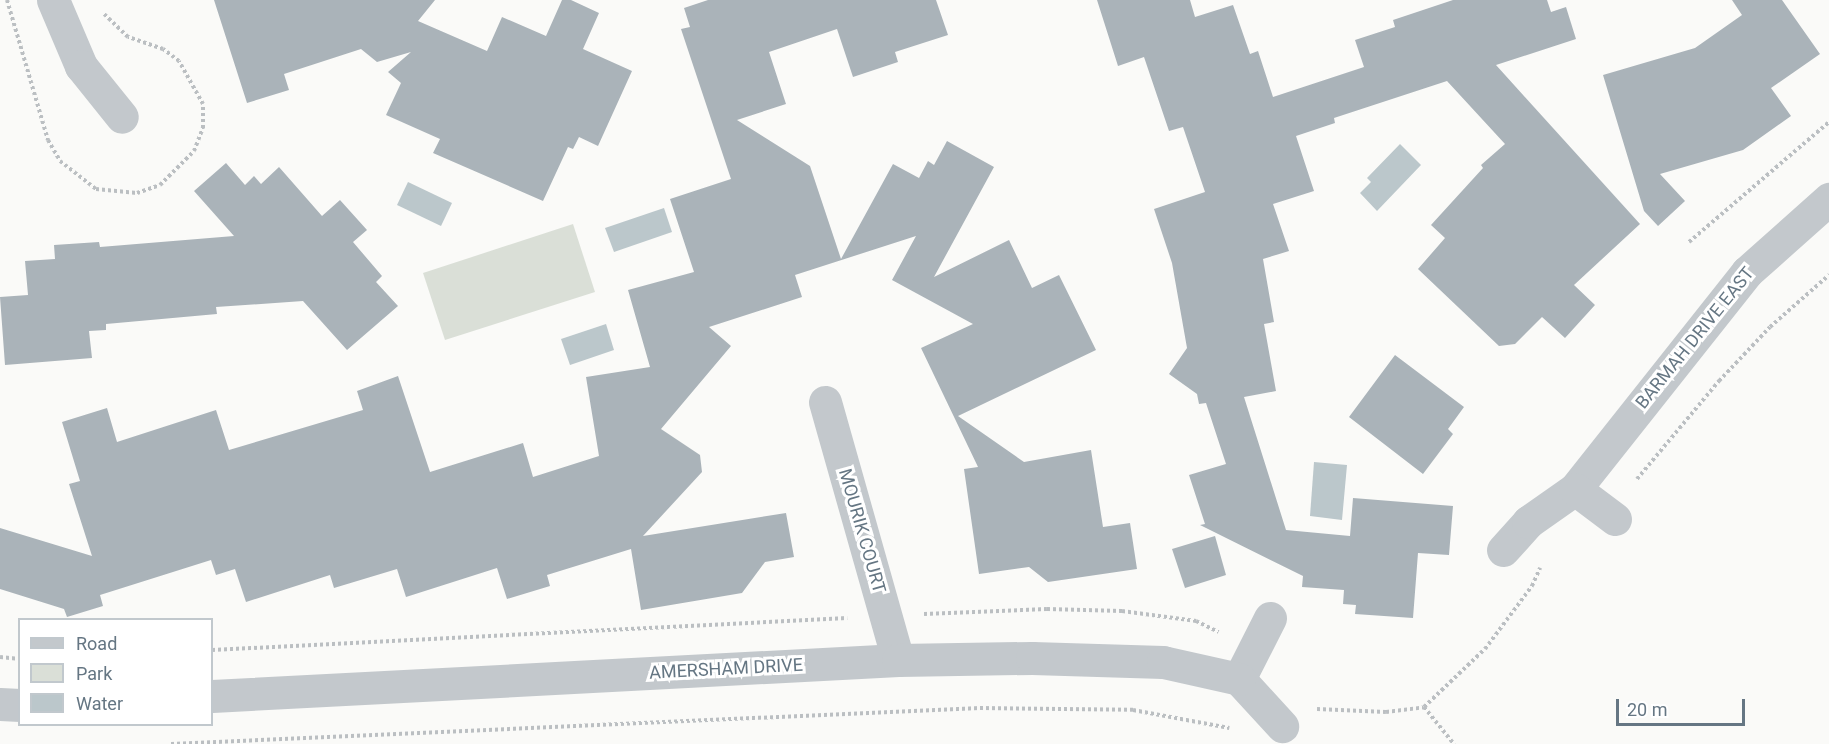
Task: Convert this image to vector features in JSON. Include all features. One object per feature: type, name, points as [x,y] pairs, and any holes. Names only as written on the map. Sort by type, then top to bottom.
[{"type":"street","points":[[53,0],[81,66],[122,117]]},
{"type":"street","name":"BARMAH DRIVE EAST","points":[[1503,550],[1528,522],[1575,489],[1747,272],[1829,199]]},
{"type":"street","name":"MOURIK COURT","points":[[825,402],[898,660]]},
{"type":"street","points":[[1575,489],[1611,516]]},
{"type":"street","points":[[1270,618],[1239,679],[1295,717]]},
{"type":"street","name":"AMERSHAM DRIVE","points":[[213,696],[898,660],[1109,658],[1163,662],[1239,679]]},
{"type":"street","points":[[0,704],[18,705]]},
{"type":"path","points":[[1689,242],[1829,122]]},
{"type":"path","points":[[1611,516],[1719,381],[1829,275]]},
{"type":"path","points":[[1295,717],[1386,712],[1424,707],[1485,648],[1532,586],[1541,562],[1528,522]]},
{"type":"path","points":[[917,615],[1047,609],[1122,611],[1196,621],[1224,636]]},
{"type":"path","points":[[213,650],[851,618]]},
{"type":"path","points":[[0,657],[18,659]]},
{"type":"path","points":[[1424,707],[1454,744]]},
{"type":"path","points":[[171,744],[980,708],[1133,710],[1239,730]]},
{"type":"green space","points":[[573,224],[595,292],[445,340],[423,273]]},
{"type":"water","points":[[1400,144],[1421,165],[1377,211],[1360,193],[1371,182],[1367,178]]},
{"type":"water","points":[[408,182],[452,203],[441,226],[397,205]]},
{"type":"water","points":[[664,208],[672,232],[614,252],[605,228]]},
{"type":"water","points":[[606,324],[614,350],[570,365],[561,339]]},
{"type":"water","points":[[1314,462],[1347,465],[1342,520],[1310,516]]},
{"type":"building","points":[[214,0],[435,0],[418,21],[487,51],[502,17],[546,36],[562,0],[571,0],[599,13],[583,49],[632,71],[598,146],[579,137],[573,149],[568,147],[543,201],[433,153],[440,139],[386,115],[401,83],[388,72],[411,52],[377,62],[361,49],[284,74],[289,90],[247,103]]},
{"type":"building","points":[[708,0],[936,0],[948,35],[895,52],[898,62],[853,77],[837,29],[769,52],[786,104],[737,120],[810,166],[841,259],[893,164],[919,178],[928,161],[934,165],[947,141],[994,167],[934,277],[1009,240],[1032,288],[1059,275],[1096,350],[958,416],[1024,462],[1091,450],[1103,527],[1130,523],[1137,569],[1048,582],[1029,567],[979,574],[964,469],[978,467],[921,348],[973,324],[892,280],[916,236],[795,275],[802,297],[709,327],[731,346],[661,429],[700,455],[702,472],[643,536],[786,513],[794,557],[765,562],[742,593],[641,610],[631,549],[547,575],[550,586],[507,599],[497,568],[406,597],[397,569],[334,588],[330,575],[246,602],[235,569],[216,575],[211,560],[100,595],[103,606],[67,617],[64,609],[0,589],[0,528],[92,556],[69,484],[80,481],[62,422],[107,408],[117,442],[216,410],[229,450],[363,410],[357,391],[398,376],[430,472],[523,443],[533,477],[599,456],[586,377],[650,367],[628,290],[694,272],[670,199],[731,179],[681,29],[690,27],[684,8]]},
{"type":"building","points":[[1097,0],[1190,0],[1195,17],[1233,5],[1250,54],[1258,51],[1273,97],[1364,67],[1355,40],[1395,27],[1393,20],[1453,0],[1547,0],[1551,12],[1566,7],[1576,39],[1496,65],[1640,224],[1574,285],[1595,305],[1565,338],[1542,317],[1515,344],[1499,346],[1418,269],[1445,238],[1431,225],[1483,168],[1481,165],[1505,144],[1447,81],[1334,118],[1335,123],[1296,136],[1314,191],[1273,204],[1289,251],[1263,259],[1274,322],[1264,324],[1276,391],[1244,397],[1286,530],[1350,536],[1353,498],[1453,506],[1449,555],[1418,553],[1413,618],[1355,614],[1356,605],[1343,604],[1344,590],[1302,587],[1303,576],[1200,525],[1205,524],[1189,475],[1226,464],[1206,403],[1199,404],[1197,394],[1169,374],[1187,348],[1172,263],[1154,209],[1205,192],[1183,127],[1169,131],[1144,57],[1118,66]]},
{"type":"building","points":[[1732,0],[1782,0],[1820,54],[1771,88],[1791,116],[1743,150],[1660,174],[1685,201],[1658,226],[1644,211],[1603,75],[1695,48],[1742,15]]},
{"type":"building","points":[[226,163],[245,185],[254,176],[261,184],[279,167],[322,216],[340,200],[367,230],[353,242],[382,276],[376,282],[398,306],[347,350],[303,301],[216,307],[217,314],[106,324],[106,330],[89,331],[92,358],[5,365],[0,297],[28,295],[25,261],[55,259],[54,245],[99,242],[100,247],[234,236],[194,191]]},
{"type":"building","points":[[1395,355],[1464,407],[1448,429],[1453,434],[1423,474],[1349,417]]},
{"type":"building","points":[[1215,536],[1226,575],[1185,588],[1172,549]]}]
